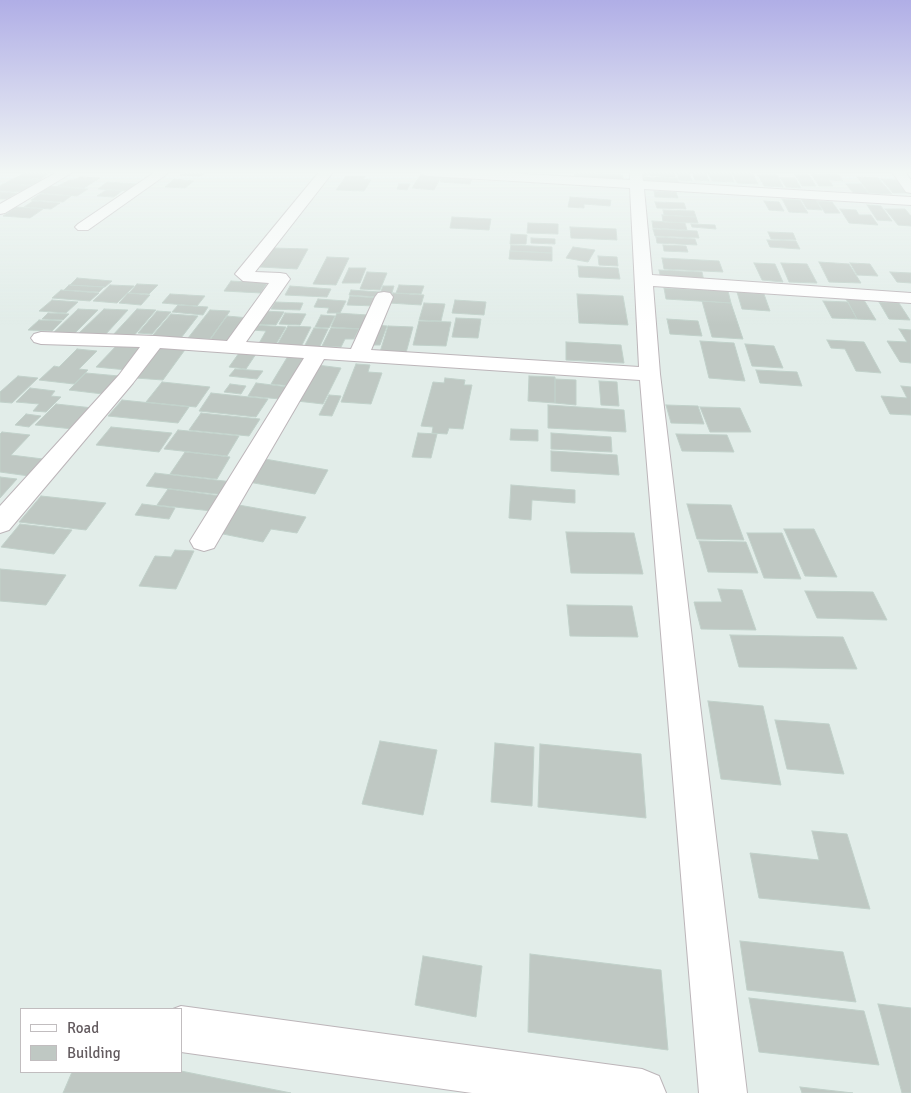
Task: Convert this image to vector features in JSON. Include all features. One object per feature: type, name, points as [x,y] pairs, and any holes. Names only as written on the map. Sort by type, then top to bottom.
[{"type":"street","points":[[83,227],[89,223]]},
{"type":"street","points":[[232,347],[281,280],[280,278],[248,277],[244,274],[285,223]]},
{"type":"street","points":[[640,223],[650,374],[723,1093]]},
{"type":"street","points":[[644,280],[911,298]]},
{"type":"street","points":[[358,356],[384,297]]},
{"type":"street","points":[[42,338],[155,342],[650,374]]},
{"type":"street","points":[[0,523],[126,380],[155,342]]},
{"type":"street","points":[[204,542],[317,353]]},
{"type":"street","points":[[182,1029],[642,1093]]},
{"type":"building","points":[[451,223],[490,223],[489,230],[450,228]]},
{"type":"building","points":[[528,223],[558,224],[558,234],[527,233]]},
{"type":"building","points":[[652,223],[685,223],[687,230],[653,228]]},
{"type":"building","points":[[849,223],[877,223],[878,225]]},
{"type":"building","points":[[896,223],[911,223],[911,226],[898,225]]},
{"type":"building","points":[[691,224],[715,225],[716,229],[692,227]]},
{"type":"building","points":[[570,227],[616,229],[617,240],[571,238]]},
{"type":"building","points":[[653,229],[697,231],[699,238],[655,236]]},
{"type":"building","points":[[768,232],[793,233],[796,240],[771,239]]},
{"type":"building","points":[[511,234],[527,235],[526,244],[510,244]]},
{"type":"building","points":[[656,237],[695,239],[697,245],[657,243]]},
{"type":"building","points":[[531,238],[555,239],[555,244],[531,243]]},
{"type":"building","points":[[767,240],[796,241],[800,249],[770,247]]},
{"type":"building","points":[[511,245],[552,247],[552,253],[510,251]]},
{"type":"building","points":[[663,245],[686,246],[688,252],[664,251]]},
{"type":"building","points":[[573,247],[595,250],[588,262],[566,258]]},
{"type":"building","points":[[273,248],[308,249],[297,269],[260,267]]},
{"type":"building","points":[[510,251],[552,253],[552,261],[509,259]]},
{"type":"building","points":[[598,256],[617,257],[618,266],[599,265]]},
{"type":"building","points":[[327,257],[349,258],[336,285],[313,284]]},
{"type":"building","points":[[662,258],[719,261],[723,272],[664,269]]},
{"type":"building","points":[[819,262],[849,264],[861,283],[829,282]]},
{"type":"building","points":[[754,263],[775,264],[783,282],[762,280]]},
{"type":"building","points":[[781,263],[807,264],[817,283],[789,282]]},
{"type":"building","points":[[850,263],[870,264],[878,276],[857,275]]},
{"type":"building","points":[[578,266],[618,268],[620,279],[579,277]]},
{"type":"building","points":[[349,268],[366,268],[360,283],[342,283]]},
{"type":"building","points":[[659,270],[702,272],[704,281],[661,279]]},
{"type":"building","points":[[367,272],[387,273],[380,290],[360,289]]},
{"type":"building","points":[[890,272],[911,273],[911,283],[897,282]]},
{"type":"building","points":[[77,278],[112,281],[105,287],[70,285]]},
{"type":"building","points":[[231,281],[267,283],[261,293],[224,291]]},
{"type":"building","points":[[137,284],[158,285],[149,294],[129,293]]},
{"type":"building","points":[[69,285],[104,287],[99,292],[64,290]]},
{"type":"building","points":[[110,285],[134,286],[117,303],[93,301]]},
{"type":"building","points":[[399,285],[424,286],[421,294],[396,293]]},
{"type":"building","points":[[290,286],[331,289],[327,297],[285,295]]},
{"type":"building","points":[[383,286],[394,286],[391,296],[379,296]]},
{"type":"building","points":[[664,288],[728,291],[731,303],[666,299]]},
{"type":"building","points":[[61,290],[99,293],[90,301],[52,298]]},
{"type":"building","points":[[351,290],[380,292],[378,297],[349,295]]},
{"type":"building","points":[[737,292],[764,294],[770,311],[742,309]]},
{"type":"building","points":[[128,293],[150,295],[141,305],[119,303]]},
{"type":"building","points":[[393,293],[424,295],[421,305],[389,303]]},
{"type":"building","points":[[170,294],[205,296],[197,306],[162,303]]},
{"type":"building","points":[[577,294],[623,296],[628,325],[579,323]]},
{"type":"building","points":[[350,296],[379,298],[376,306],[347,305]]},
{"type":"building","points":[[318,299],[346,301],[340,313],[327,313],[329,308],[314,307]]},
{"type":"building","points":[[846,299],[864,300],[876,320],[857,319]]},
{"type":"building","points":[[52,300],[78,302],[66,313],[39,311]]},
{"type":"building","points":[[455,300],[486,302],[484,315],[452,313]]},
{"type":"building","points":[[702,301],[731,303],[743,339],[712,337]]},
{"type":"building","points":[[823,301],[848,302],[857,319],[832,318]]},
{"type":"building","points":[[275,302],[303,303],[300,310],[271,309]]},
{"type":"building","points":[[879,302],[899,303],[910,320],[889,319]]},
{"type":"building","points":[[424,303],[445,304],[441,321],[419,320]]},
{"type":"building","points":[[178,305],[208,307],[203,315],[172,312]]},
{"type":"building","points":[[78,309],[98,310],[71,337],[50,336]]},
{"type":"building","points":[[104,309],[128,310],[105,335],[79,333]]},
{"type":"building","points":[[137,309],[156,310],[132,338],[112,336]]},
{"type":"building","points":[[210,310],[230,311],[210,339],[188,338]]},
{"type":"building","points":[[157,311],[171,312],[152,334],[138,333]]},
{"type":"building","points":[[263,311],[284,312],[276,325],[255,324]]},
{"type":"building","points":[[48,313],[69,314],[63,320],[42,319]]},
{"type":"building","points":[[285,313],[306,314],[300,325],[279,324]]},
{"type":"building","points":[[337,313],[368,315],[362,329],[331,327]]},
{"type":"building","points":[[171,314],[198,316],[181,338],[152,336]]},
{"type":"building","points":[[321,315],[335,316],[329,328],[315,327]]},
{"type":"building","points":[[227,316],[249,318],[232,342],[210,340]]},
{"type":"building","points":[[456,318],[481,319],[478,338],[452,337]]},
{"type":"building","points":[[667,319],[698,321],[702,336],[670,334]]},
{"type":"building","points":[[39,320],[62,321],[52,331],[28,330]]},
{"type":"building","points":[[419,321],[451,322],[446,346],[413,345]]},
{"type":"building","points":[[254,325],[286,327],[275,346],[258,345],[266,331],[251,330]]},
{"type":"building","points":[[376,325],[387,326],[380,345],[369,345]]},
{"type":"building","points":[[288,326],[311,327],[301,347],[277,345]]},
{"type":"building","points":[[388,326],[413,327],[406,353],[380,352]]},
{"type":"building","points":[[314,328],[328,329],[319,348],[304,347]]},
{"type":"building","points":[[331,328],[359,329],[354,339],[345,339],[341,347],[322,346]]},
{"type":"building","points":[[899,329],[911,330],[911,363],[900,362],[887,341],[907,342]]},
{"type":"building","points":[[827,340],[864,342],[881,373],[856,371],[845,349],[831,348]]},
{"type":"building","points":[[700,341],[734,343],[745,381],[709,378]]},
{"type":"building","points":[[566,342],[621,345],[624,363],[566,360]]},
{"type":"building","points":[[118,344],[148,346],[127,370],[96,367]]},
{"type":"building","points":[[745,344],[774,346],[783,368],[752,366]]},
{"type":"building","points":[[162,345],[187,347],[163,380],[136,378]]},
{"type":"building","points":[[77,349],[97,351],[79,369],[88,370],[74,384],[39,380],[54,366],[59,367]]},
{"type":"building","points":[[239,353],[256,354],[246,369],[229,367]]},
{"type":"building","points":[[288,356],[308,358],[291,386],[271,384]]},
{"type":"building","points":[[356,364],[370,365],[368,372],[382,373],[371,404],[341,402]]},
{"type":"building","points":[[317,365],[341,368],[323,404],[297,401]]},
{"type":"building","points":[[235,369],[263,371],[257,379],[229,376]]},
{"type":"building","points":[[756,370],[797,372],[802,386],[760,383]]},
{"type":"building","points":[[86,373],[119,376],[103,394],[69,390]]},
{"type":"building","points":[[18,376],[38,378],[12,403],[0,402],[0,392]]},
{"type":"building","points":[[529,376],[555,377],[555,403],[528,401]]},
{"type":"building","points":[[445,378],[465,380],[464,385],[472,385],[463,429],[449,428],[447,434],[432,433],[433,427],[421,426],[433,382],[444,383]]},
{"type":"building","points":[[555,379],[576,380],[576,405],[555,403]]},
{"type":"building","points":[[599,381],[617,382],[619,406],[601,405]]},
{"type":"building","points":[[162,382],[210,387],[196,407],[146,402]]},
{"type":"building","points":[[256,383],[288,387],[280,399],[248,396]]},
{"type":"building","points":[[230,384],[246,386],[241,394],[224,392]]},
{"type":"building","points":[[901,386],[911,387],[911,415],[890,414],[881,396],[907,398]]},
{"type":"building","points":[[30,388],[55,391],[51,396],[61,397],[46,412],[33,411],[39,404],[16,402]]},
{"type":"building","points":[[211,393],[268,399],[256,417],[199,411]]},
{"type":"building","points":[[329,395],[341,396],[332,416],[319,415]]},
{"type":"building","points":[[122,400],[189,407],[178,423],[108,416]]},
{"type":"building","points":[[56,404],[93,408],[73,429],[35,425]]},
{"type":"building","points":[[548,405],[624,410],[626,432],[548,428]]},
{"type":"building","points":[[666,405],[698,406],[704,424],[671,423]]},
{"type":"building","points":[[700,407],[740,408],[751,432],[710,432]]},
{"type":"building","points":[[201,413],[260,419],[249,436],[189,430]]},
{"type":"building","points":[[26,414],[41,416],[29,427],[15,425]]},
{"type":"building","points":[[111,427],[172,433],[159,452],[96,445]]},
{"type":"building","points":[[511,429],[538,430],[538,441],[510,440]]},
{"type":"building","points":[[178,430],[239,436],[227,456],[164,449]]},
{"type":"building","points":[[2,432],[30,435],[11,455],[43,459],[29,476],[0,472],[0,434]]},
{"type":"building","points":[[418,433],[437,434],[431,458],[412,457]]},
{"type":"building","points":[[551,433],[611,437],[612,452],[551,449]]},
{"type":"building","points":[[676,434],[727,435],[734,452],[682,451]]},
{"type":"building","points":[[551,451],[617,455],[619,475],[551,471]]},
{"type":"building","points":[[185,452],[230,457],[217,479],[170,474]]},
{"type":"building","points":[[259,458],[328,470],[315,494],[243,481]]},
{"type":"building","points":[[155,473],[233,482],[225,495],[146,486]]},
{"type":"building","points":[[0,477],[17,479],[0,498]]},
{"type":"building","points":[[511,485],[575,490],[575,503],[532,500],[531,520],[509,518]]},
{"type":"building","points":[[168,489],[221,496],[212,511],[157,505]]},
{"type":"building","points":[[41,496],[106,503],[86,530],[19,522]]},
{"type":"building","points":[[142,504],[175,508],[169,519],[135,515]]},
{"type":"building","points":[[233,504],[306,517],[297,533],[271,529],[263,542],[213,532]]},
{"type":"building","points":[[687,504],[731,505],[744,540],[697,539]]},
{"type":"building","points":[[20,524],[72,530],[54,554],[1,547]]},
{"type":"building","points":[[784,529],[814,529],[837,577],[805,576]]},
{"type":"building","points":[[566,532],[634,533],[643,574],[571,573]]},
{"type":"building","points":[[747,533],[782,533],[801,579],[764,578]]},
{"type":"building","points":[[699,541],[746,542],[758,573],[708,572]]},
{"type":"building","points":[[175,550],[194,551],[176,589],[139,586],[155,556],[171,557]]},
{"type":"building","points":[[0,569],[66,575],[46,605],[0,601]]},
{"type":"building","points":[[718,589],[742,590],[756,630],[701,629],[694,602],[722,602]]},
{"type":"building","points":[[805,591],[873,592],[887,620],[817,618]]},
{"type":"building","points":[[567,605],[632,606],[638,637],[570,636]]},
{"type":"building","points":[[730,635],[843,637],[857,669],[739,667]]},
{"type":"building","points":[[708,701],[763,706],[781,785],[721,779]]},
{"type":"building","points":[[775,720],[829,724],[844,774],[787,769]]},
{"type":"building","points":[[380,741],[437,750],[423,815],[362,804]]},
{"type":"building","points":[[495,743],[534,747],[532,806],[491,802]]},
{"type":"building","points":[[540,744],[641,754],[646,818],[538,807]]},
{"type":"building","points":[[812,831],[847,834],[870,909],[759,898],[750,853],[819,860]]},
{"type":"building","points":[[740,941],[843,952],[856,1002],[747,990]]},
{"type":"building","points":[[530,954],[661,970],[668,1050],[528,1032]]},
{"type":"building","points":[[423,956],[482,966],[476,1017],[415,1005]]},
{"type":"building","points":[[749,998],[864,1011],[879,1065],[759,1052]]},
{"type":"building","points":[[878,1004],[911,1008],[911,1093],[902,1093]]},
{"type":"building","points":[[182,1071],[291,1093],[63,1093],[72,1073],[182,1073]]},
{"type":"building","points":[[800,1087],[853,1093],[802,1093]]}]
